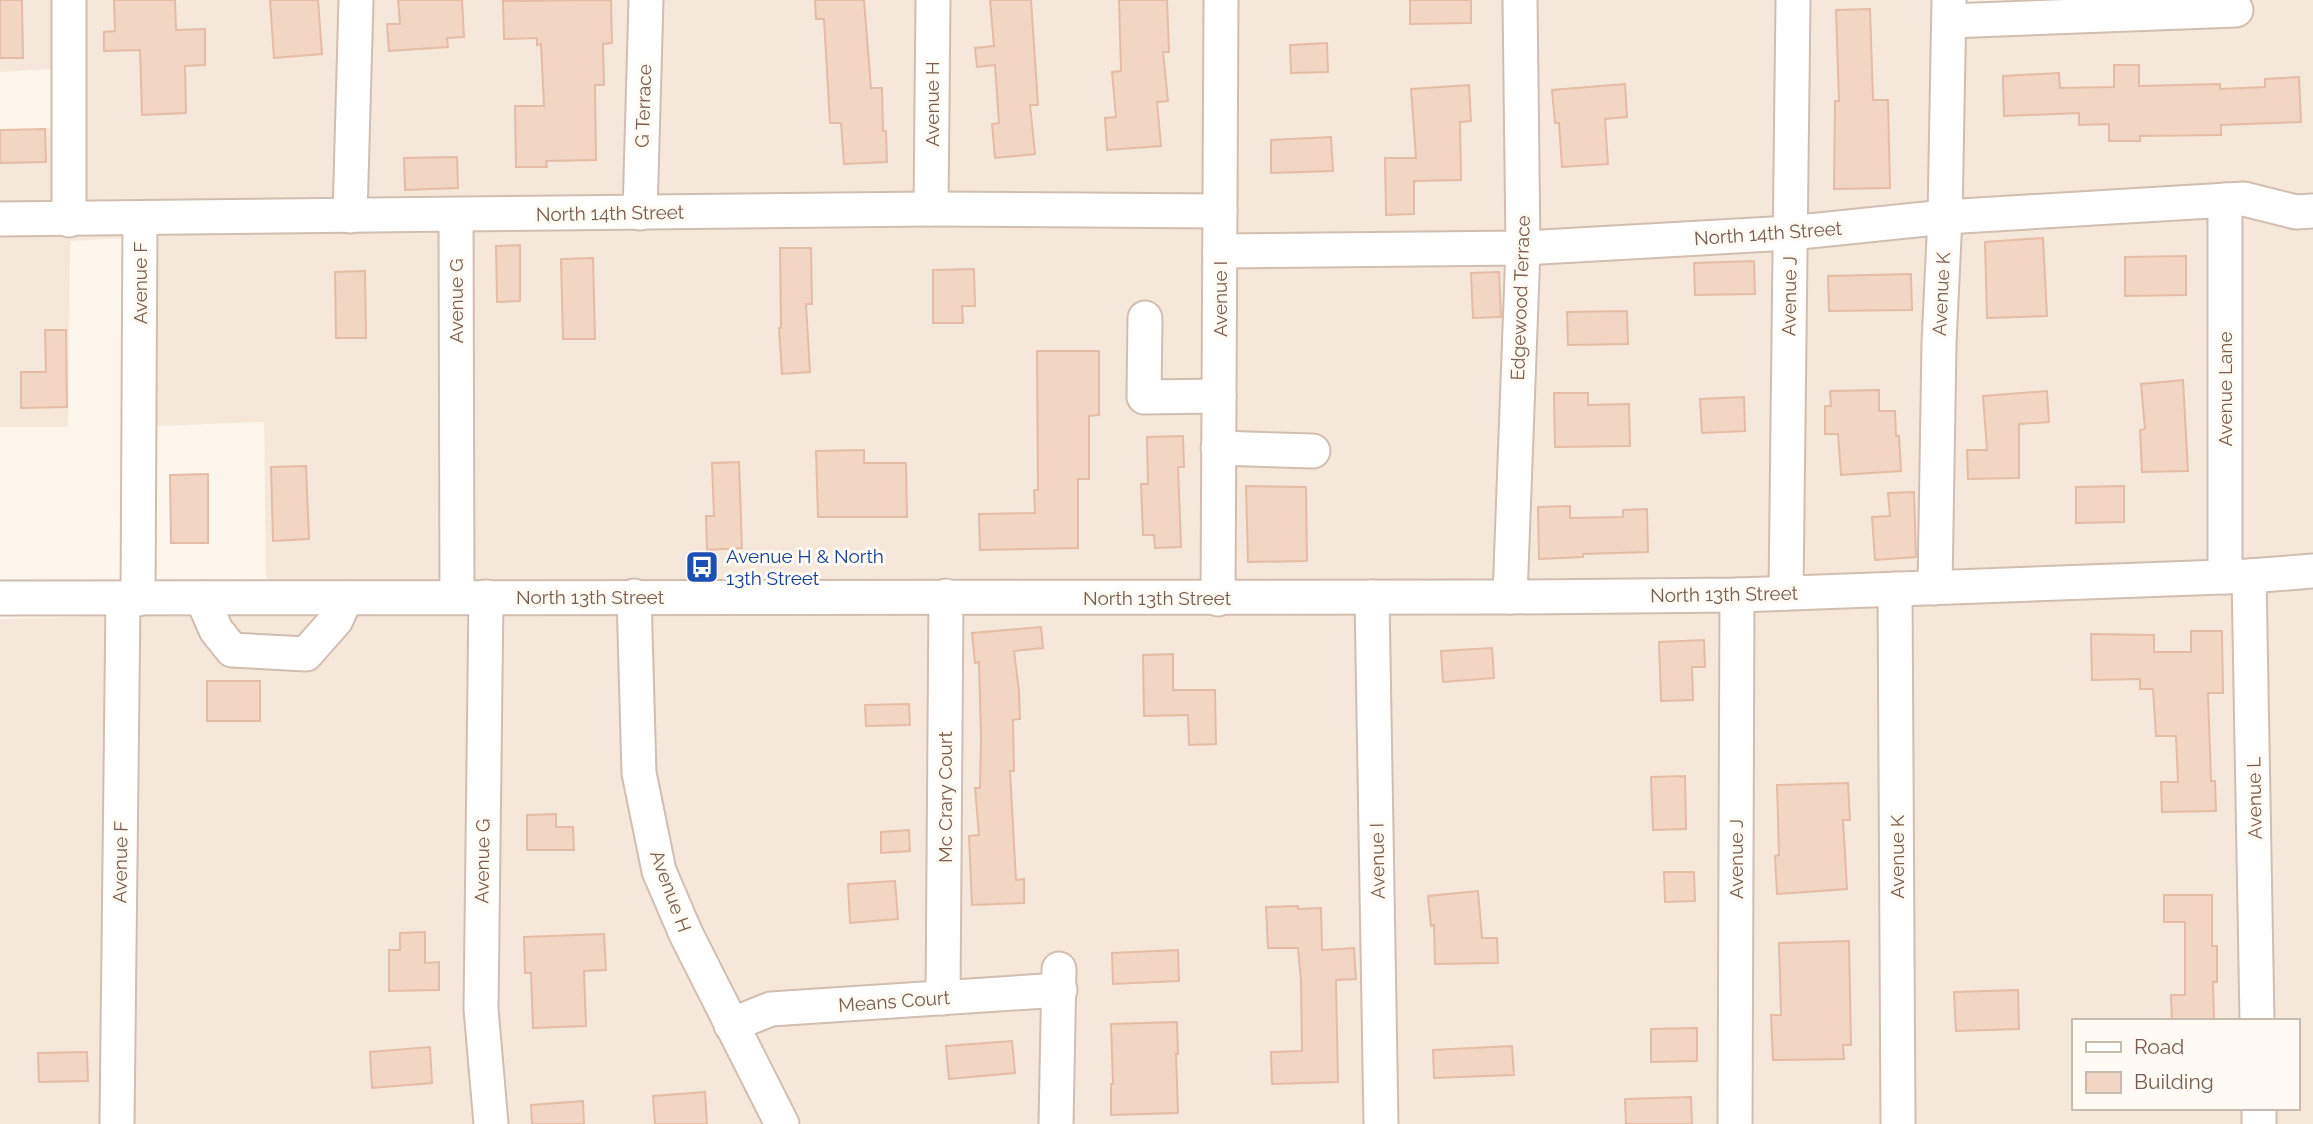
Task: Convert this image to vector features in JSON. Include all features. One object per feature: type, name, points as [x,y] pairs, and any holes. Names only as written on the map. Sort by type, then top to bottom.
[{"type":"street","points":[[69,0],[69,220]]},
{"type":"street","points":[[351,216],[356,0]]},
{"type":"street","name":"G Terrace","points":[[640,213],[646,0]]},
{"type":"street","name":"Avenue H","points":[[931,209],[933,0]]},
{"type":"street","name":"Avenue I","points":[[1217,599],[1221,0]]},
{"type":"street","name":"Edgewood Terrace","points":[[1510,597],[1523,248],[1520,0]]},
{"type":"street","name":"Avenue J","points":[[1786,593],[1793,0]]},
{"type":"street","points":[[1949,10],[2236,10]]},
{"type":"street","name":"Avenue K","points":[[1935,588],[1949,10]]},
{"type":"street","name":"North 14th Street","points":[[1220,251],[1523,248],[1790,233],[1945,217],[2244,199],[2296,212],[2313,211]]},
{"type":"street","name":"Avenue Lane","points":[[2225,200],[2237,577]]},
{"type":"street","name":"North 14th Street","points":[[0,219],[931,209],[1220,211]]},
{"type":"street","name":"Avenue G","points":[[456,215],[471,597],[481,1009],[491,1124]]},
{"type":"street","name":"Avenue F","points":[[117,1124],[140,219]]},
{"type":"street","points":[[1145,318],[1144,397],[1219,396]]},
{"type":"street","points":[[1219,448],[1313,451]]},
{"type":"street","name":"North 13th Street","points":[[0,598],[946,596],[1217,599],[1737,595],[2237,577],[2313,571]]},
{"type":"street","name":"Avenue L","points":[[2237,577],[2257,1019]]},
{"type":"street","name":"Avenue K","points":[[1895,589],[1898,1124]]},
{"type":"street","name":"Avenue J","points":[[1735,1124],[1737,595]]},
{"type":"street","name":"Avenue H","points":[[634,596],[639,773],[659,871],[686,934],[782,1124]]},
{"type":"street","name":"Mc Crary Court","points":[[943,998],[946,596]]},
{"type":"street","name":"Avenue I","points":[[1372,597],[1381,1124]]},
{"type":"street","points":[[202,598],[216,630],[232,650],[306,654],[336,620],[346,598]]},
{"type":"street","name":"Means Court","points":[[731,1025],[771,1009],[943,998],[1060,979],[1056,1124]]},
{"type":"shaded area","points":[[0,0],[55,0],[55,208],[0,208],[0,131],[53,128],[54,69],[0,72]]},
{"type":"shaded area","points":[[83,0],[342,0],[337,204],[83,207]]},
{"type":"shaded area","points":[[370,0],[632,0],[626,201],[365,204]]},
{"type":"shaded area","points":[[660,0],[919,0],[917,197],[654,200]]},
{"type":"shaded area","points":[[947,0],[1207,0],[1207,198],[945,197]]},
{"type":"shaded area","points":[[1235,0],[1506,0],[1509,236],[1234,239]]},
{"type":"shaded area","points":[[1534,0],[1779,0],[1776,221],[1537,235]]},
{"type":"shaded area","points":[[1807,0],[1935,0],[1931,206],[1804,219]]},
{"type":"shaded area","points":[[2250,0],[2313,0],[2313,198],[1959,203],[1963,33],[2250,21]]},
{"type":"shaded area","points":[[2243,212],[2313,223],[2313,559],[1949,575],[1958,228]]},
{"type":"shaded area","points":[[1206,223],[1204,586],[471,585],[470,227]]},
{"type":"shaded area","points":[[442,227],[443,585],[266,586],[264,422],[154,426],[154,231]]},
{"type":"shaded area","points":[[1930,231],[1921,576],[1800,580],[1804,244]]},
{"type":"shaded area","points":[[126,232],[127,238],[70,241],[68,427],[0,427],[0,233]]},
{"type":"shaded area","points":[[1776,246],[1772,581],[1524,584],[1537,260]]},
{"type":"shaded area","points":[[1509,261],[1497,584],[1232,586],[1234,264]]},
{"type":"shaded area","points":[[2313,584],[2313,1124],[2272,1124],[2272,1110],[2299,1110],[2299,1019],[2271,1019],[2264,588]]},
{"type":"shaded area","points":[[2236,589],[2243,1019],[2072,1019],[2072,1110],[2244,1110],[2244,1124],[1912,1124],[1909,601]]},
{"type":"shaded area","points":[[1881,602],[1885,1124],[1749,1124],[1751,606]]},
{"type":"shaded area","points":[[1723,607],[1721,1124],[1395,1124],[1386,610]]},
{"type":"shaded area","points":[[621,609],[625,774],[767,1124],[505,1124],[494,1008],[500,610]]},
{"type":"shaded area","points":[[649,609],[932,609],[929,986],[738,1009],[673,867],[653,772]]},
{"type":"shaded area","points":[[960,609],[1359,610],[1367,1124],[1070,1124],[1073,955],[1045,955],[1046,979],[957,984]]},
{"type":"shaded area","points":[[472,610],[477,1124],[131,1124],[137,615]]},
{"type":"shaded area","points":[[109,616],[103,1124],[0,1124],[0,619]]},
{"type":"shaded area","points":[[1045,1004],[1042,1124],[797,1124],[749,1031],[774,1021]]},
{"type":"building","points":[[0,0],[22,0],[23,58],[0,58]]},
{"type":"building","points":[[114,0],[175,0],[176,30],[205,29],[205,65],[185,66],[186,113],[142,115],[140,50],[104,51],[104,32],[115,31]]},
{"type":"building","points":[[270,0],[318,0],[322,54],[274,58]]},
{"type":"building","points":[[398,0],[462,0],[464,37],[447,38],[448,47],[389,51],[387,24],[400,24]]},
{"type":"building","points":[[611,0],[612,43],[603,44],[604,85],[595,85],[596,160],[546,161],[547,167],[516,167],[515,106],[544,106],[541,44],[537,45],[537,38],[504,39],[503,1]]},
{"type":"building","points":[[815,0],[864,0],[871,88],[882,88],[887,162],[844,164],[841,123],[830,123],[824,19],[816,19]]},
{"type":"building","points":[[990,0],[1031,0],[1038,105],[1030,105],[1035,154],[995,158],[992,124],[999,123],[995,65],[977,67],[975,48],[994,46]]},
{"type":"building","points":[[1119,0],[1167,0],[1169,52],[1163,52],[1168,101],[1157,102],[1161,146],[1107,150],[1105,118],[1116,117],[1112,72],[1121,71]]},
{"type":"building","points":[[1410,0],[1471,0],[1471,23],[1410,24]]},
{"type":"building","points":[[1870,9],[1873,100],[1888,100],[1890,188],[1834,189],[1835,101],[1839,101],[1836,10]]},
{"type":"building","points":[[1327,43],[1328,72],[1291,73],[1290,45]]},
{"type":"building","points":[[2114,65],[2139,65],[2139,86],[2220,84],[2220,89],[2265,87],[2265,79],[2299,77],[2301,122],[2221,125],[2221,135],[2140,136],[2140,141],[2109,141],[2109,124],[2079,125],[2079,113],[2004,116],[2003,76],[2059,73],[2060,88],[2114,87]]},
{"type":"building","points":[[1625,84],[1627,117],[1605,119],[1608,164],[1562,167],[1559,123],[1555,123],[1552,90]]},
{"type":"building","points":[[1469,85],[1471,121],[1460,122],[1461,180],[1414,181],[1414,214],[1386,215],[1385,158],[1416,158],[1411,89]]},
{"type":"building","points":[[45,129],[46,162],[0,163],[0,130]]},
{"type":"building","points":[[1331,137],[1333,171],[1271,173],[1271,140]]},
{"type":"building","points":[[457,157],[458,188],[405,190],[404,158]]},
{"type":"building","points":[[2043,238],[2047,316],[1987,318],[1985,242]]},
{"type":"building","points":[[520,245],[520,301],[497,302],[496,246]]},
{"type":"building","points":[[780,248],[811,248],[812,304],[806,304],[810,372],[782,374],[779,328]]},
{"type":"building","points":[[2186,256],[2186,295],[2125,296],[2125,257]]},
{"type":"building","points":[[593,258],[595,339],[563,339],[561,259]]},
{"type":"building","points":[[1754,261],[1755,294],[1695,295],[1694,263]]},
{"type":"building","points":[[974,269],[975,306],[962,306],[963,323],[933,323],[933,270]]},
{"type":"building","points":[[365,271],[366,338],[336,338],[335,272]]},
{"type":"building","points":[[1499,272],[1501,317],[1473,318],[1471,273]]},
{"type":"building","points":[[1911,274],[1912,310],[1829,311],[1828,276]]},
{"type":"building","points":[[1627,311],[1628,344],[1568,345],[1567,312]]},
{"type":"building","points":[[45,330],[66,330],[67,407],[21,408],[21,372],[46,372]]},
{"type":"building","points":[[1037,351],[1099,351],[1099,415],[1089,416],[1089,479],[1078,479],[1078,548],[980,550],[979,514],[1035,513],[1034,490],[1038,490]]},
{"type":"building","points":[[2183,380],[2188,471],[2142,472],[2140,430],[2145,429],[2141,384]]},
{"type":"building","points":[[1879,390],[1879,411],[1895,411],[1901,471],[1841,475],[1838,434],[1825,434],[1825,406],[1831,406],[1830,391]]},
{"type":"building","points":[[2047,391],[2049,422],[2019,424],[2019,478],[1968,479],[1967,450],[1987,450],[1983,396]]},
{"type":"building","points":[[1554,393],[1588,393],[1588,405],[1629,404],[1630,446],[1555,447]]},
{"type":"building","points":[[1744,397],[1745,431],[1702,433],[1700,399]]},
{"type":"building","points":[[1183,436],[1184,467],[1178,467],[1181,547],[1155,548],[1154,535],[1143,535],[1141,484],[1148,484],[1147,437]]},
{"type":"building","points":[[864,450],[864,463],[906,463],[907,517],[818,517],[816,451]]},
{"type":"building","points":[[739,462],[742,548],[707,550],[706,516],[714,516],[712,463]]},
{"type":"building","points":[[306,466],[309,539],[273,541],[271,467]]},
{"type":"building","points":[[208,474],[208,543],[171,543],[170,475]]},
{"type":"building","points":[[1246,486],[1306,487],[1307,561],[1248,562]]},
{"type":"building","points":[[2124,486],[2124,522],[2076,523],[2076,487]]},
{"type":"building","points":[[1914,492],[1916,557],[1875,560],[1872,517],[1890,516],[1888,493]]},
{"type":"building","points":[[1570,506],[1570,518],[1623,517],[1623,510],[1647,509],[1648,552],[1583,554],[1583,557],[1539,559],[1538,507]]},
{"type":"building","points":[[1041,627],[1043,648],[1014,651],[1020,719],[1013,720],[1014,771],[1010,771],[1016,880],[1024,879],[1024,903],[972,905],[969,836],[979,835],[975,788],[980,788],[981,737],[979,662],[975,663],[972,633]]},
{"type":"building","points":[[2191,631],[2222,631],[2223,693],[2208,693],[2211,781],[2215,781],[2216,811],[2162,812],[2161,782],[2178,782],[2176,736],[2156,736],[2153,689],[2140,689],[2140,679],[2092,680],[2091,634],[2154,635],[2154,652],[2191,652]]},
{"type":"building","points":[[1704,640],[1705,667],[1692,667],[1693,700],[1661,701],[1659,642]]},
{"type":"building","points":[[1492,648],[1494,678],[1443,682],[1441,651]]},
{"type":"building","points":[[1173,654],[1173,690],[1215,690],[1216,744],[1189,745],[1188,715],[1144,716],[1143,655]]},
{"type":"building","points":[[207,681],[260,681],[260,721],[207,721]]},
{"type":"building","points":[[909,704],[910,725],[866,726],[865,705]]},
{"type":"building","points":[[1685,776],[1686,829],[1653,830],[1651,777]]},
{"type":"building","points":[[1848,783],[1850,820],[1843,820],[1847,889],[1777,894],[1777,785]]},
{"type":"building","points":[[556,814],[556,827],[573,827],[574,850],[527,850],[527,815]]},
{"type":"building","points":[[909,830],[910,851],[881,853],[881,832]]},
{"type":"building","points":[[1664,872],[1694,872],[1695,901],[1665,902]]},
{"type":"building","points":[[895,881],[898,919],[850,923],[848,884]]},
{"type":"building","points":[[1478,891],[1482,938],[1497,938],[1498,963],[1435,964],[1434,925],[1431,926],[1428,896]]},
{"type":"building","points":[[2164,895],[2212,895],[2212,946],[2217,946],[2217,982],[2213,982],[2214,1019],[2172,1019],[2171,995],[2185,995],[2185,922],[2164,922]]},
{"type":"building","points":[[1298,906],[1298,909],[1321,908],[1322,950],[1354,948],[1356,979],[1336,980],[1338,1082],[1272,1084],[1271,1052],[1302,1051],[1301,981],[1298,948],[1268,948],[1266,907]]},
{"type":"building","points":[[425,932],[425,963],[439,962],[439,990],[389,991],[389,950],[400,950],[400,933]]},
{"type":"building","points":[[604,934],[606,970],[584,971],[586,1026],[533,1028],[531,973],[525,973],[524,937]]},
{"type":"building","points":[[1849,941],[1851,1045],[1843,1045],[1844,1059],[1773,1060],[1771,1015],[1781,1015],[1779,943]]},
{"type":"building","points":[[1178,950],[1179,981],[1113,984],[1112,953]]},
{"type":"building","points":[[2018,990],[2019,1029],[1956,1031],[1954,992]]},
{"type":"building","points":[[1177,1022],[1178,1113],[1111,1115],[1111,1024]]},
{"type":"building","points":[[1697,1028],[1697,1061],[1651,1062],[1651,1029]]},
{"type":"building","points":[[1012,1041],[1015,1073],[949,1079],[946,1046]]},
{"type":"building","points":[[1512,1046],[1514,1075],[1434,1078],[1433,1050]]},
{"type":"building","points":[[430,1047],[432,1083],[372,1088],[370,1052]]},
{"type":"building","points":[[87,1052],[88,1081],[39,1082],[38,1053]]},
{"type":"building","points":[[705,1092],[707,1124],[655,1124],[653,1096]]},
{"type":"building","points":[[1691,1097],[1692,1124],[1626,1124],[1625,1099]]},
{"type":"building","points":[[583,1101],[584,1124],[532,1124],[531,1105]]},
{"type":"place","name":"Avenue H & North 13th Street","points":[[702,567]]}]
